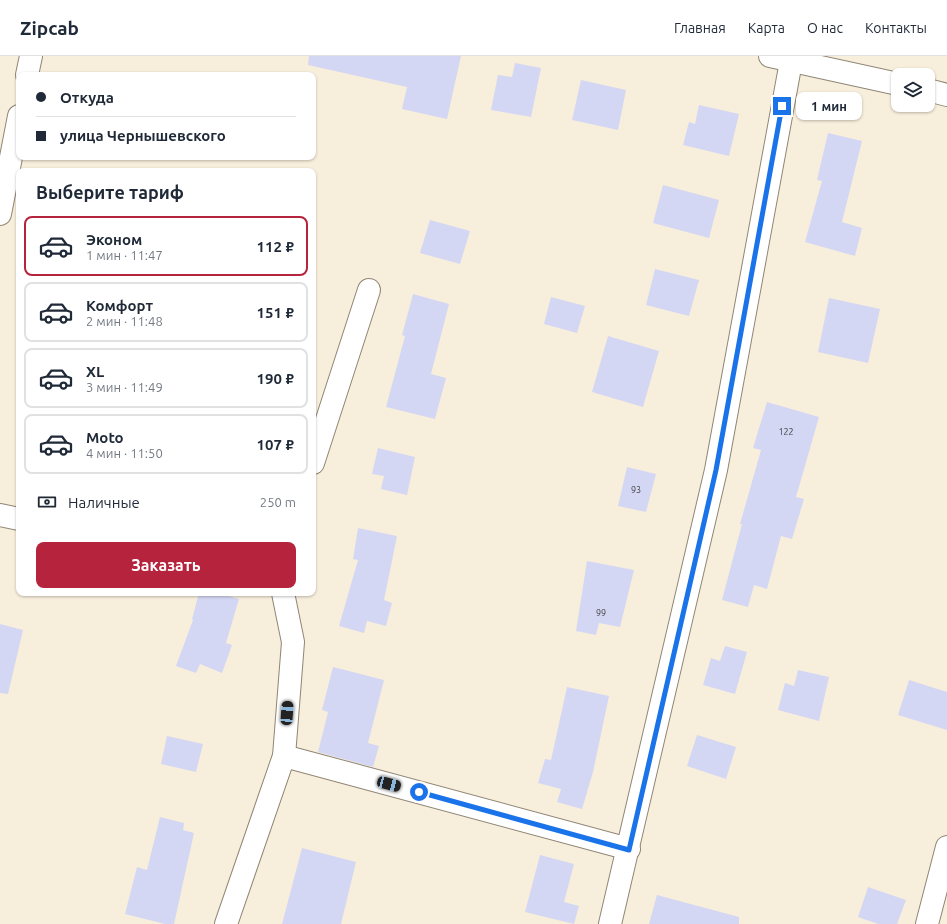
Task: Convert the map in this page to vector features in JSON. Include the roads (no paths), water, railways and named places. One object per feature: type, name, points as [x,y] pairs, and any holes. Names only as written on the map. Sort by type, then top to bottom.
[{"type":"street","points":[[28,72],[31,56]]},
{"type":"street","points":[[610,924],[629,850],[716,470],[784,57],[891,82]]},
{"type":"street","points":[[935,92],[947,95]]},
{"type":"street","points":[[0,214],[16,131]]},
{"type":"street","points":[[316,454],[369,290]]},
{"type":"street","points":[[0,515],[16,518]]},
{"type":"street","points":[[226,924],[284,756],[292,642],[284,596]]},
{"type":"street","points":[[284,756],[629,850]]},
{"type":"street","points":[[927,924],[946,858]]}]
